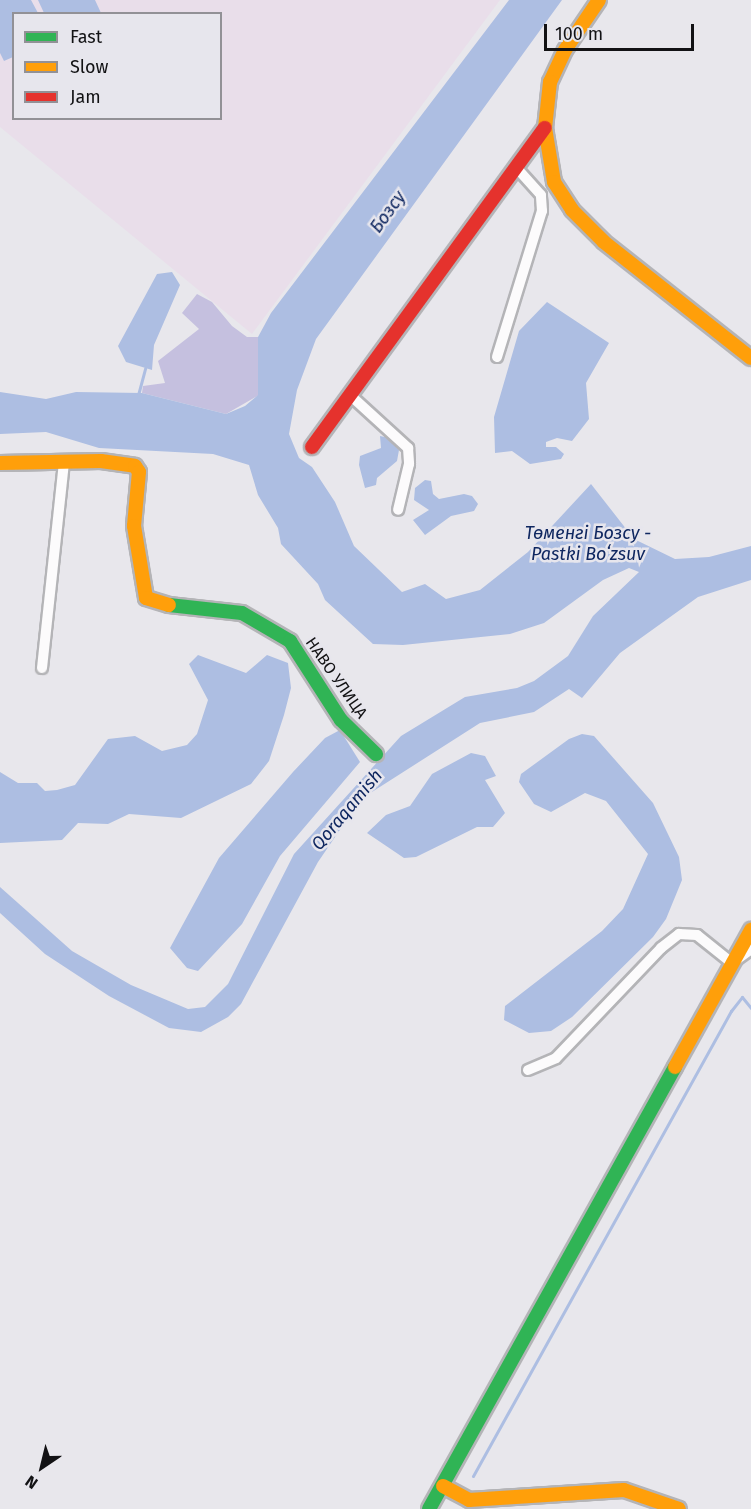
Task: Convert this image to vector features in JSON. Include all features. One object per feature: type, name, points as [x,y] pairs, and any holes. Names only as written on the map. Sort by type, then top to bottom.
[{"type":"main road","points":[[599,0],[556,66],[546,100],[545,128],[554,182],[577,216],[680,305],[751,358]]},
{"type":"main road","points":[[312,447],[515,166],[545,128]]},
{"type":"main road","name":"НАВО УЛИЦА","points":[[0,463],[64,464],[101,461],[138,468],[135,526],[146,598],[159,604],[242,613],[290,641],[341,720],[376,754]]},
{"type":"main road","points":[[429,1509],[751,930]]},
{"type":"main road","points":[[443,1486],[469,1500]]},
{"type":"main road","points":[[429,1509],[445,1501],[613,1489],[649,1496],[678,1509]]},
{"type":"street","points":[[497,357],[542,211],[541,195],[515,166]]},
{"type":"street","points":[[350,394],[408,448],[409,464],[398,510]]},
{"type":"street","points":[[42,668],[64,464]]},
{"type":"street","points":[[528,1070],[556,1058],[661,948],[680,934],[697,935],[732,963],[751,949]]},
{"type":"shaded area","points":[[0,0],[500,0],[252,334],[0,127]]},
{"type":"shaded area","points":[[197,294],[212,302],[232,326],[247,337],[258,337],[259,395],[226,414],[142,393],[143,386],[165,383],[158,361],[199,329],[182,313]]},
{"type":"water","points":[[0,0],[31,0],[37,12],[12,12],[12,57],[4,61],[0,53]]},
{"type":"water","points":[[38,0],[95,0],[101,12],[44,12]]},
{"type":"water","name":"Төменгі Бозсу - Pastki Boʻzsuv","points":[[509,0],[562,0],[316,339],[297,390],[289,434],[299,458],[312,467],[335,502],[354,546],[402,592],[425,584],[446,599],[480,590],[528,552],[591,484],[634,539],[675,559],[709,557],[751,546],[751,580],[698,597],[620,653],[582,698],[569,689],[534,712],[480,723],[361,799],[318,862],[241,1004],[228,1017],[201,1032],[169,1028],[109,996],[45,954],[0,913],[0,887],[72,951],[131,985],[188,1009],[205,1007],[228,984],[294,854],[401,736],[465,697],[517,688],[534,681],[568,656],[593,616],[639,572],[629,568],[603,580],[544,623],[510,634],[403,645],[373,644],[325,600],[318,584],[281,544],[278,528],[258,495],[249,465],[213,454],[99,448],[46,432],[0,434],[0,392],[46,399],[76,392],[142,393],[226,414],[245,406],[258,395],[258,337],[271,313]]},
{"type":"water","points":[[172,272],[180,285],[154,345],[152,370],[126,362],[118,346],[157,274]]},
{"type":"water","points":[[547,302],[609,343],[586,383],[589,419],[572,441],[557,438],[546,442],[546,447],[556,447],[564,454],[561,459],[530,464],[512,451],[495,453],[494,417],[519,331]]},
{"type":"water","points":[[380,436],[389,438],[399,450],[397,461],[377,478],[376,485],[365,488],[359,465],[360,456],[381,448]]},
{"type":"water","points":[[425,480],[431,481],[433,494],[439,499],[464,494],[472,496],[478,504],[474,511],[451,516],[425,535],[413,520],[429,510],[414,500],[415,488]]},
{"type":"water","points":[[198,655],[246,673],[267,655],[288,663],[291,688],[284,715],[269,761],[251,784],[181,818],[129,814],[108,824],[78,823],[62,840],[0,843],[0,772],[18,783],[37,783],[45,791],[57,790],[75,785],[108,739],[135,736],[162,751],[187,745],[197,734],[208,700],[189,664]]},
{"type":"water","points":[[340,730],[360,762],[280,856],[242,924],[198,971],[187,968],[170,948],[219,858],[325,738]]},
{"type":"water","points":[[582,734],[594,736],[653,803],[679,857],[682,880],[666,919],[653,937],[572,1017],[551,1031],[529,1033],[504,1020],[505,1006],[602,931],[623,909],[648,854],[606,801],[585,793],[551,812],[534,804],[519,782],[521,774],[569,739]]},
{"type":"water","points":[[471,753],[485,756],[496,776],[485,780],[505,813],[493,827],[477,827],[416,857],[404,858],[367,833],[386,815],[410,806],[432,774]]},
{"type":"waterway","points":[[138,395],[145,368]]},
{"type":"waterway","points":[[473,1476],[731,1011],[742,997],[751,1008]]},
{"type":"traffic: fast","points":[[169,605],[242,613],[290,641],[341,720],[376,754]]},
{"type":"traffic: fast","points":[[429,1509],[675,1067]]},
{"type":"traffic: slow","points":[[599,0],[565,50],[550,82],[545,128],[554,182],[572,210],[604,242],[751,358]]},
{"type":"traffic: slow","points":[[0,463],[101,461],[135,466],[139,472],[134,526],[146,598],[169,605]]},
{"type":"traffic: slow","points":[[675,1067],[751,930]]},
{"type":"traffic: slow","points":[[443,1486],[469,1500],[624,1490],[679,1509]]},
{"type":"traffic: jam","points":[[312,447],[545,128]]},
{"type":"water label","name":"Бозсу","points":[[388,212]]},
{"type":"water label","name":"Qoraqamish","points":[[347,810]]}]
